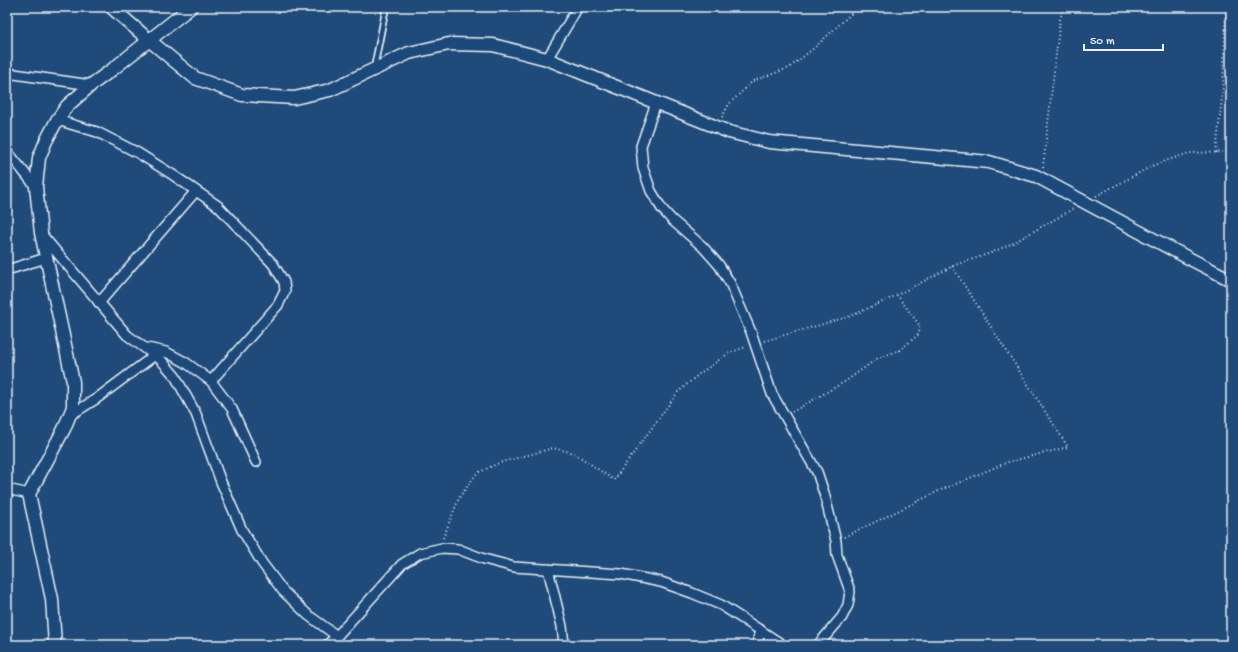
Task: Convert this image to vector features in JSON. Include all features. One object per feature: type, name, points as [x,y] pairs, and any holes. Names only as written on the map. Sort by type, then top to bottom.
[{"type":"street","points":[[110,7],[195,78],[242,95],[294,98],[330,90],[374,71],[409,53],[449,44],[493,44],[547,59],[729,132],[769,142],[989,162],[1036,176],[1231,280]]},
{"type":"street","points":[[55,645],[52,599],[29,494],[64,429],[73,407],[73,382],[41,234],[36,187],[39,158],[57,120],[67,106],[91,85],[191,7]]},
{"type":"street","points":[[547,59],[578,7]]},
{"type":"street","points":[[7,73],[91,85]]},
{"type":"street","points":[[656,103],[641,146],[643,168],[651,191],[662,209],[672,220],[702,246],[719,265],[730,283],[772,394],[816,472],[824,493],[836,541],[837,555],[850,591],[848,605],[842,617],[818,645]]},
{"type":"street","points":[[57,120],[97,132],[138,153],[218,206],[273,264],[284,282],[284,291],[278,305],[210,381]]},
{"type":"street","points":[[7,151],[36,187]]},
{"type":"street","points":[[99,303],[196,191]]},
{"type":"street","points":[[41,234],[127,336],[161,360],[175,376],[196,414],[221,482],[242,530],[262,563],[283,591],[308,615],[338,636]]},
{"type":"street","points":[[7,270],[46,258]]},
{"type":"street","points":[[145,348],[166,352],[185,362],[210,381],[232,409],[256,462]]},
{"type":"street","points":[[69,416],[96,399],[154,355]]},
{"type":"street","points":[[7,489],[29,494]]},
{"type":"street","points":[[327,645],[338,636],[402,564],[420,553],[438,549],[458,549],[484,560],[514,567],[621,574],[661,582],[721,605],[783,645]]},
{"type":"street","points":[[548,569],[562,626],[564,645]]},
{"type":"street","points":[[757,645],[760,630]]},
{"type":"lane","points":[[374,71],[386,7]]},
{"type":"path","points":[[717,127],[729,104],[753,81],[789,68],[854,12],[856,7]]},
{"type":"path","points":[[1041,179],[1060,19],[1062,12],[1071,7]]},
{"type":"path","points":[[1216,153],[1223,88],[1226,7]]},
{"type":"path","points":[[438,549],[459,498],[477,473],[499,462],[553,448],[574,453],[614,480],[678,392],[699,374],[729,353],[754,344],[851,316],[897,295],[952,266],[991,253],[1014,243],[1084,202],[1154,165],[1189,153],[1231,152]]},
{"type":"path","points":[[836,541],[941,490],[1008,462],[1068,447],[952,266]]},
{"type":"path","points":[[784,416],[846,381],[878,358],[900,350],[919,334],[920,326],[897,295]]}]
